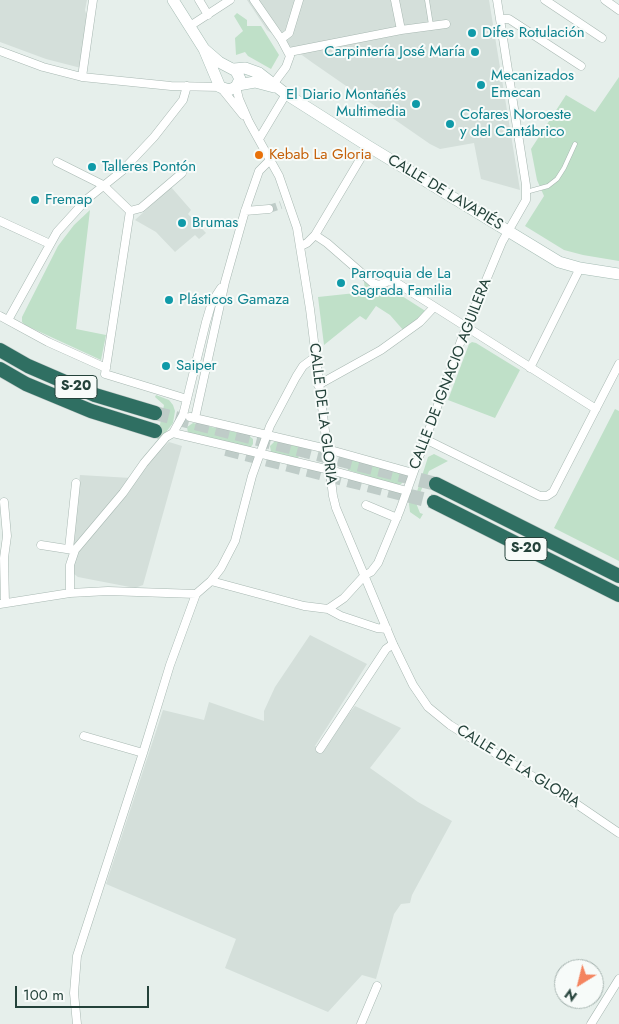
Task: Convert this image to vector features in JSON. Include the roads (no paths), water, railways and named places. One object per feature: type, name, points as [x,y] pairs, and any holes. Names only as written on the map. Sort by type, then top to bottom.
[{"type":"highway","name":"S-20","points":[[0,350],[28,366],[95,395],[155,413]]},
{"type":"highway","name":"S-20","points":[[0,369],[26,384],[91,411],[155,431]]},
{"type":"highway","name":"S-20","points":[[436,484],[619,576]]},
{"type":"highway","name":"S-20","points":[[434,502],[619,595]]},
{"type":"main road","points":[[173,0],[204,49],[219,83],[229,90],[237,86],[239,76],[232,68],[219,62],[204,49]]},
{"type":"main road","points":[[219,83],[222,70],[232,68]]},
{"type":"main road","name":"CALLE DE LAVAPIÉS","points":[[232,68],[245,68],[259,73],[280,89],[368,146],[560,262],[580,268],[619,274]]},
{"type":"main road","name":"CALLE DE LAVAPIÉS","points":[[237,86],[255,82],[280,89]]},
{"type":"street","points":[[82,77],[93,0]]},
{"type":"street","points":[[199,0],[208,15]]},
{"type":"street","points":[[190,26],[230,0]]},
{"type":"street","points":[[254,0],[290,56],[280,89],[259,139]]},
{"type":"street","points":[[281,40],[289,33],[298,0]]},
{"type":"street","points":[[395,0],[401,30]]},
{"type":"street","points":[[497,0],[526,192]]},
{"type":"street","points":[[545,0],[602,38]]},
{"type":"street","points":[[605,0],[619,10]]},
{"type":"street","points":[[500,19],[509,19],[581,66]]},
{"type":"street","points":[[289,52],[401,30],[446,24]]},
{"type":"street","points":[[0,51],[44,68],[82,77],[187,86],[206,86],[219,83]]},
{"type":"street","name":"CALLE DE LA GLORIA","points":[[219,83],[249,122],[271,159],[280,176],[289,202],[301,246],[333,496],[338,517],[365,575],[393,644],[413,685],[437,716],[572,801],[619,833]]},
{"type":"street","points":[[8,320],[50,244],[66,221],[103,185],[122,171],[154,137],[183,100],[187,86]]},
{"type":"street","name":"CALLE DE LA GLORIA","points":[[237,86],[249,122]]},
{"type":"street","points":[[301,246],[315,235],[368,146]]},
{"type":"street","points":[[195,418],[225,282],[244,211],[260,171],[271,159]]},
{"type":"street","points":[[57,162],[103,185],[130,210]]},
{"type":"street","points":[[130,210],[141,208],[182,173]]},
{"type":"street","name":"CALLE DE IGNACIO AGUILERA","points":[[365,575],[371,572],[378,563],[397,518],[467,328],[509,231],[526,200],[526,192]]},
{"type":"street","points":[[280,205],[289,202]]},
{"type":"street","points":[[244,211],[269,209]]},
{"type":"street","points":[[105,371],[130,210]]},
{"type":"street","points":[[0,221],[50,244]]},
{"type":"street","points":[[315,235],[327,243],[366,278],[379,284],[389,281],[397,283],[596,409]]},
{"type":"street","points":[[530,368],[580,268]]},
{"type":"street","points":[[72,550],[123,493],[166,437],[172,433],[183,415],[212,302],[225,282]]},
{"type":"street","points":[[318,385],[381,350],[420,322],[434,307]]},
{"type":"street","points":[[0,316],[105,371],[187,399]]},
{"type":"street","points":[[77,1024],[74,993],[77,956],[143,753],[161,689],[196,594],[211,581],[221,568],[235,541],[266,434],[296,377],[315,356]]},
{"type":"street","points":[[425,439],[540,496],[548,496],[553,492],[619,364]]},
{"type":"street","points":[[183,415],[327,449],[412,473]]},
{"type":"street","points":[[172,433],[330,470],[407,491]]},
{"type":"street","points":[[70,593],[70,565],[76,484]]},
{"type":"street","points":[[4,502],[7,536],[2,604],[70,593],[108,591],[196,594]]},
{"type":"street","points":[[366,505],[397,518]]},
{"type":"street","points":[[41,545],[72,550]]},
{"type":"street","points":[[328,609],[344,598],[365,575]]},
{"type":"street","points":[[211,581],[304,606],[328,609],[341,616],[377,628],[387,628]]},
{"type":"street","points":[[320,749],[386,649],[393,644]]},
{"type":"street","points":[[84,736],[143,753]]},
{"type":"street","points":[[591,1024],[619,979]]},
{"type":"street","points":[[361,1024],[377,986]]},
{"type":"lane","points":[[428,0],[431,26]]},
{"type":"lane","points":[[526,192],[548,186],[557,179],[575,144]]},
{"type":"tunnel","points":[[269,209],[281,205]]},
{"type":"tunnel","points":[[155,413],[436,484]]},
{"type":"tunnel","points":[[226,449],[434,502]]},
{"type":"place","name":"Difes Rotulación","points":[[472,33]]},
{"type":"place","name":"Carpintería José María","points":[[475,52]]},
{"type":"place","name":"Mecanizados Emecan","points":[[481,85]]},
{"type":"place","name":"El Diario Montañés Multimedia","points":[[416,104]]},
{"type":"place","name":"Cofares Noroeste y del Cantábrico","points":[[450,124]]},
{"type":"place","name":"Kebab La Gloria","points":[[259,155]]},
{"type":"place","name":"Talleres Pontón","points":[[92,167]]},
{"type":"place","name":"Fremap","points":[[35,200]]},
{"type":"place","name":"Brumas","points":[[182,223]]},
{"type":"place","name":"Parroquia de La Sagrada Familia","points":[[341,283]]},
{"type":"place","name":"Plásticos Gamaza","points":[[169,300]]},
{"type":"place","name":"Saiper","points":[[166,366]]}]
